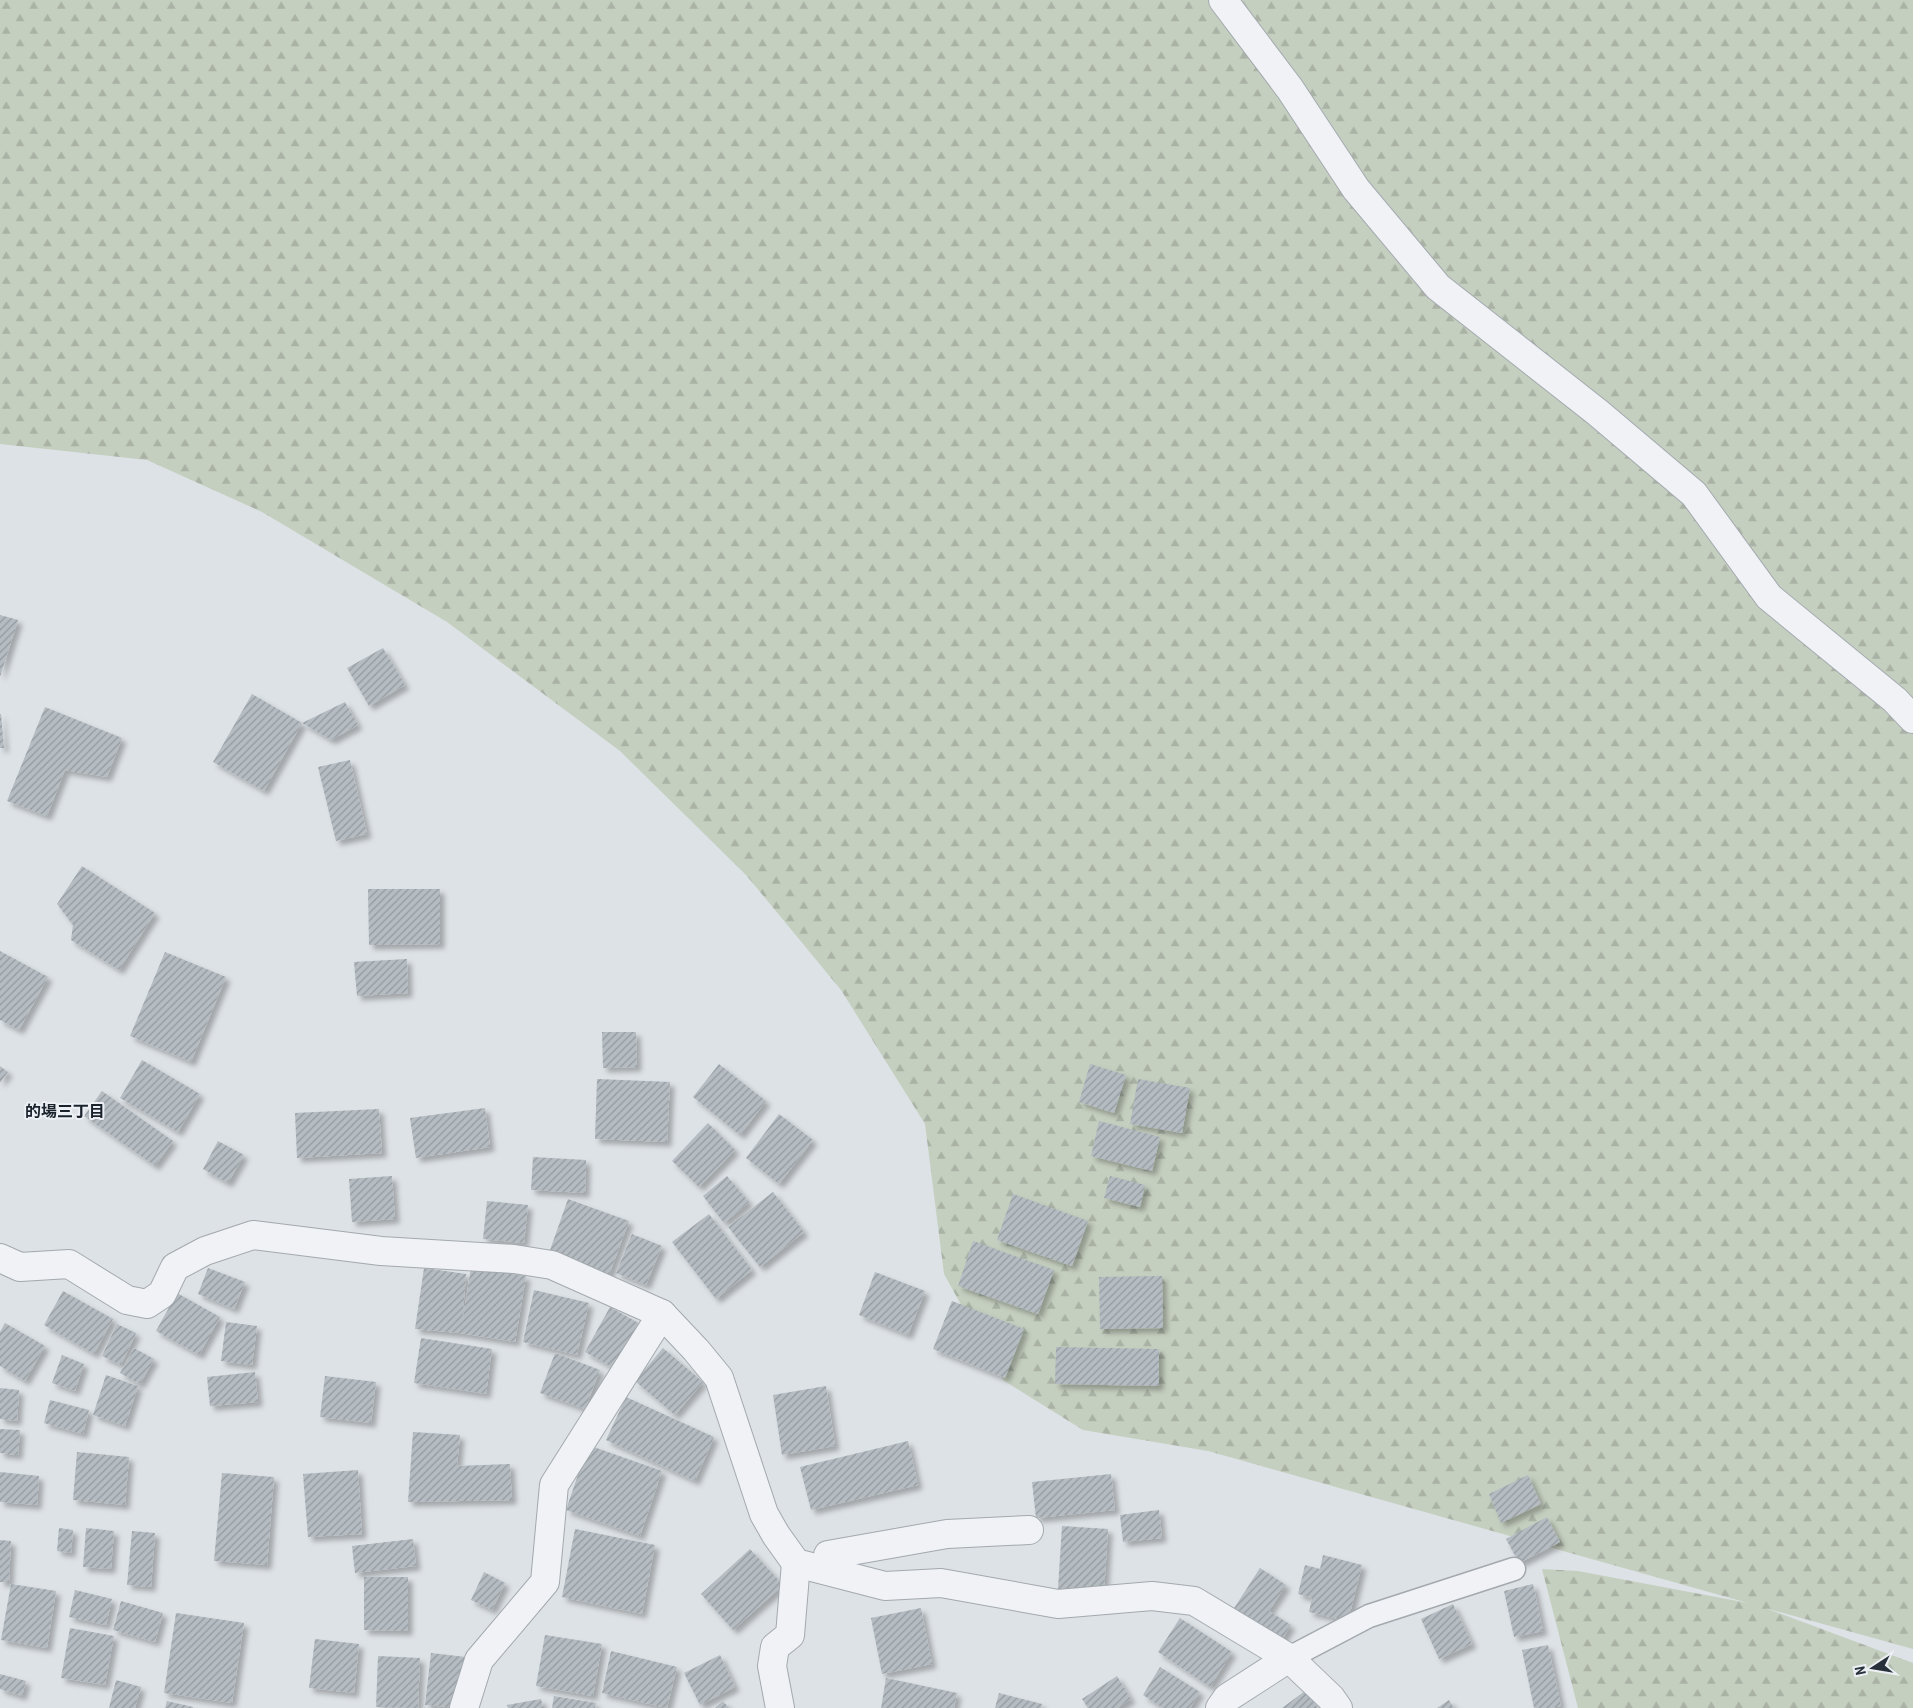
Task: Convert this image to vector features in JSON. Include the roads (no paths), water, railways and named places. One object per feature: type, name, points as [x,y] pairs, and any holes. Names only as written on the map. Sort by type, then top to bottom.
[{"type":"street","points":[[1223,0],[1290,89],[1356,189],[1438,287],[1597,412],[1694,494],[1769,597],[1894,700],[1913,719]]},
{"type":"street","points":[[0,1258],[20,1267],[69,1264],[127,1300],[147,1304],[162,1294],[175,1267],[205,1251],[252,1235],[381,1251],[514,1258],[552,1265],[662,1314],[719,1378],[764,1514],[796,1563],[885,1586],[942,1583],[1058,1604],[1152,1596],[1194,1601],[1288,1658],[1332,1698],[1338,1708]]},
{"type":"street","points":[[464,1708],[479,1660],[545,1582],[554,1485],[662,1314]]},
{"type":"street","points":[[828,1555],[947,1534],[1029,1530]]},
{"type":"street","points":[[780,1708],[772,1666],[775,1647],[790,1635],[796,1563]]},
{"type":"street","points":[[1220,1708],[1227,1698],[1288,1658],[1369,1616],[1514,1568]]},
{"type":"district","name":"的場三丁目","points":[[65,1111]]}]
